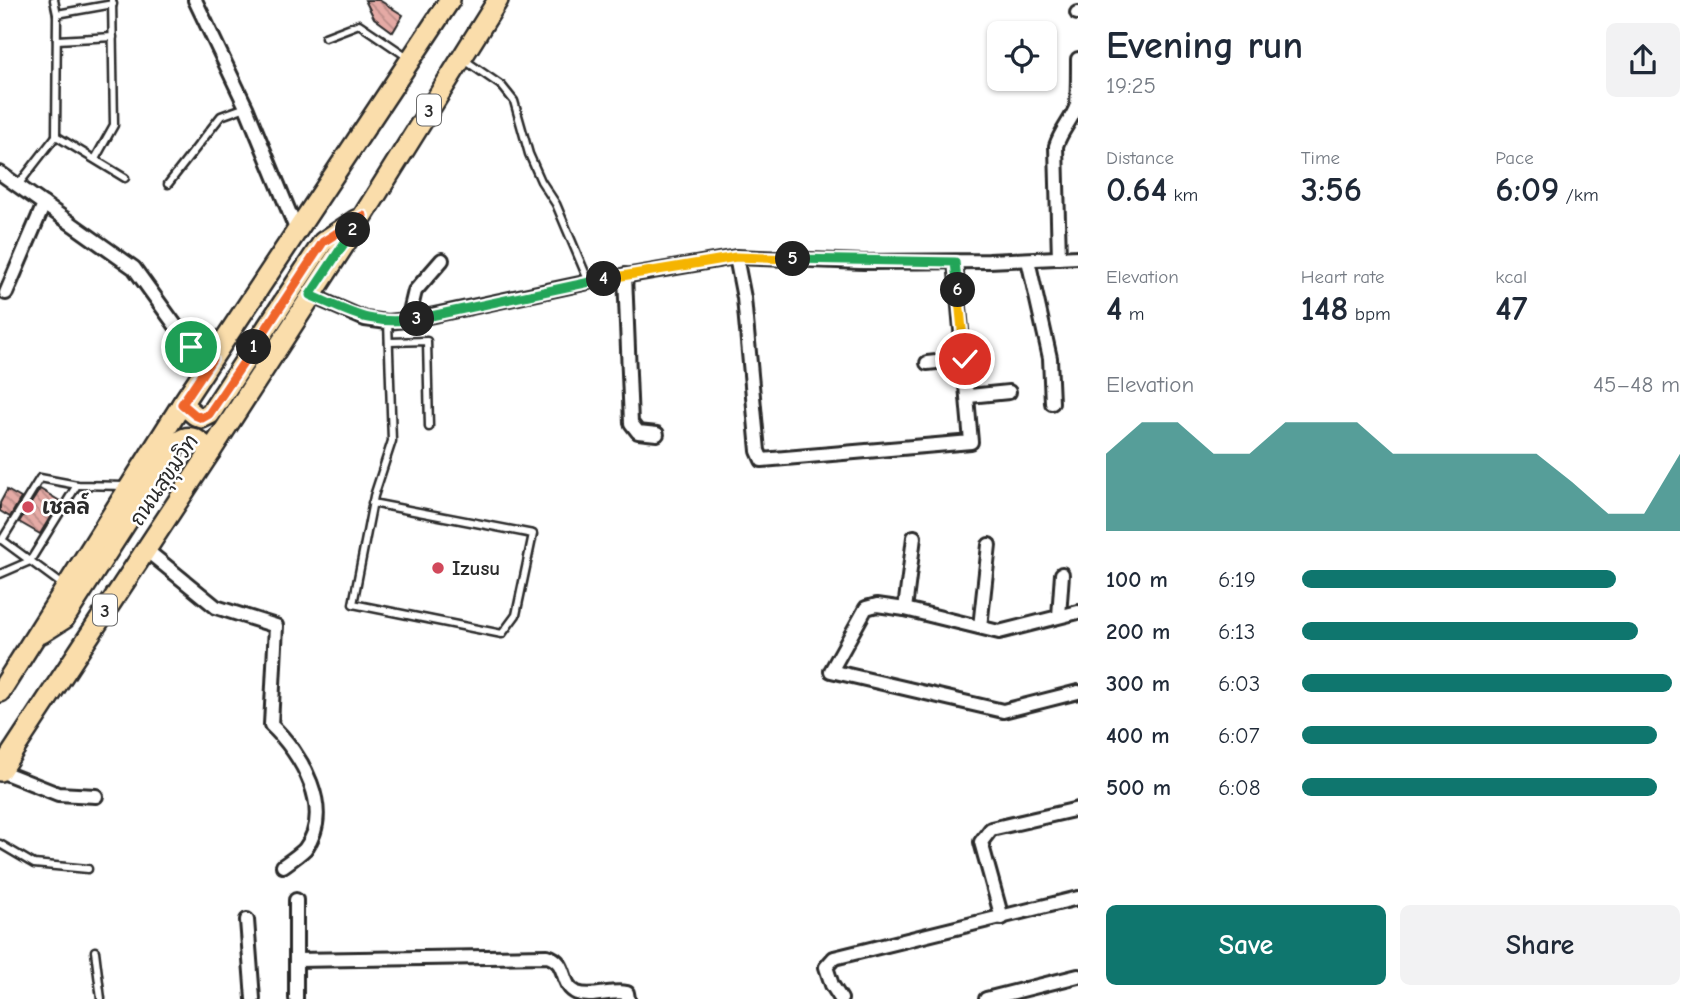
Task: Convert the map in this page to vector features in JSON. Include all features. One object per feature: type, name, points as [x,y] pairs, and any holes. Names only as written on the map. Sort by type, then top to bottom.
[{"type":"main road","name":"ถนนสุขุมวิท","points":[[0,692],[182,404],[450,0]]},
{"type":"main road","name":"ถนนสุขุมวิท","points":[[0,771],[363,216],[497,1]]},
{"type":"main road","points":[[182,404],[202,418],[209,414],[323,242],[363,216]]},
{"type":"main road","points":[[37,637],[64,619],[179,442],[186,437],[192,437],[211,451]]},
{"type":"street","points":[[195,0],[246,107],[297,231]]},
{"type":"street","points":[[1059,258],[1056,146],[1060,133],[1078,103],[1078,59]]},
{"type":"street","points":[[0,173],[134,268],[191,347],[212,359]]},
{"type":"street","points":[[6,292],[44,204]]},
{"type":"street","points":[[310,295],[365,319],[388,322],[625,275],[736,257],[955,262],[1078,257]]},
{"type":"street","points":[[736,257],[744,298],[758,451],[762,460],[971,442],[955,262]]},
{"type":"street","points":[[408,320],[415,291],[442,260]]},
{"type":"street","points":[[1028,260],[1050,358],[1052,403]]},
{"type":"street","points":[[625,275],[631,423],[638,432],[657,434]]},
{"type":"street","points":[[927,363],[965,359]]},
{"type":"street","points":[[969,396],[1009,392]]},
{"type":"street","points":[[905,609],[914,537]]},
{"type":"street","points":[[980,627],[989,545]]},
{"type":"street","points":[[145,549],[216,607],[276,625],[271,725],[281,735],[301,766],[314,789],[316,801],[314,832],[304,849],[283,866]]},
{"type":"street","points":[[1059,616],[1062,574]]},
{"type":"street","points":[[1078,612],[999,632],[905,609],[877,605],[866,608],[831,671],[1003,711],[1078,692]]},
{"type":"street","points":[[0,771],[58,794],[96,796]]},
{"type":"street","points":[[1002,918],[981,842],[991,830],[1078,809]]},
{"type":"street","points":[[841,999],[832,985],[826,967],[834,958],[1078,898]]},
{"type":"street","points":[[296,900],[296,999]]},
{"type":"street","points":[[247,920],[253,999]]},
{"type":"street","points":[[296,960],[547,956],[555,958],[561,965],[567,984],[578,994],[604,994],[617,990],[626,993],[628,999]]},
{"type":"street","points":[[986,999],[1078,975]]},
{"type":"lane","points":[[18,185],[56,136],[57,14],[54,0]]},
{"type":"lane","points":[[57,14],[112,2],[114,125],[95,159]]},
{"type":"lane","points":[[325,37],[359,24],[411,60]]},
{"type":"lane","points":[[57,40],[113,37]]},
{"type":"lane","points":[[462,58],[502,86],[514,101],[529,154],[541,181],[556,204],[589,282]]},
{"type":"lane","points":[[168,184],[221,117],[246,107]]},
{"type":"lane","points":[[56,136],[125,178]]},
{"type":"lane","points":[[372,503],[533,534],[516,615],[502,634],[353,604],[372,503],[392,441],[388,322]]},
{"type":"lane","points":[[388,342],[427,341],[429,427]]},
{"type":"lane","points":[[67,588],[2,540],[40,478],[77,485],[131,486]]},
{"type":"lane","points":[[0,574],[30,561],[77,485]]},
{"type":"lane","points":[[0,844],[34,864],[88,869]]},
{"type":"lane","points":[[95,951],[101,999]]},
{"type":"building","points":[[365,0],[379,0],[403,15],[393,32],[374,18]]},
{"type":"building","points":[[40,489],[60,501],[40,534],[19,522]]},
{"type":"building","points":[[7,490],[21,498],[10,517],[0,511],[0,503]]},
{"type":"place","name":"เชลล์","points":[[28,507]]},
{"type":"place","name":"Izusu","points":[[438,568]]},
{"type":"route","points":[[191,347],[212,359],[182,404],[202,418],[209,414],[323,242],[363,216],[310,295],[365,319],[388,322],[415,319],[589,282],[736,257],[955,262],[965,359]]}]
